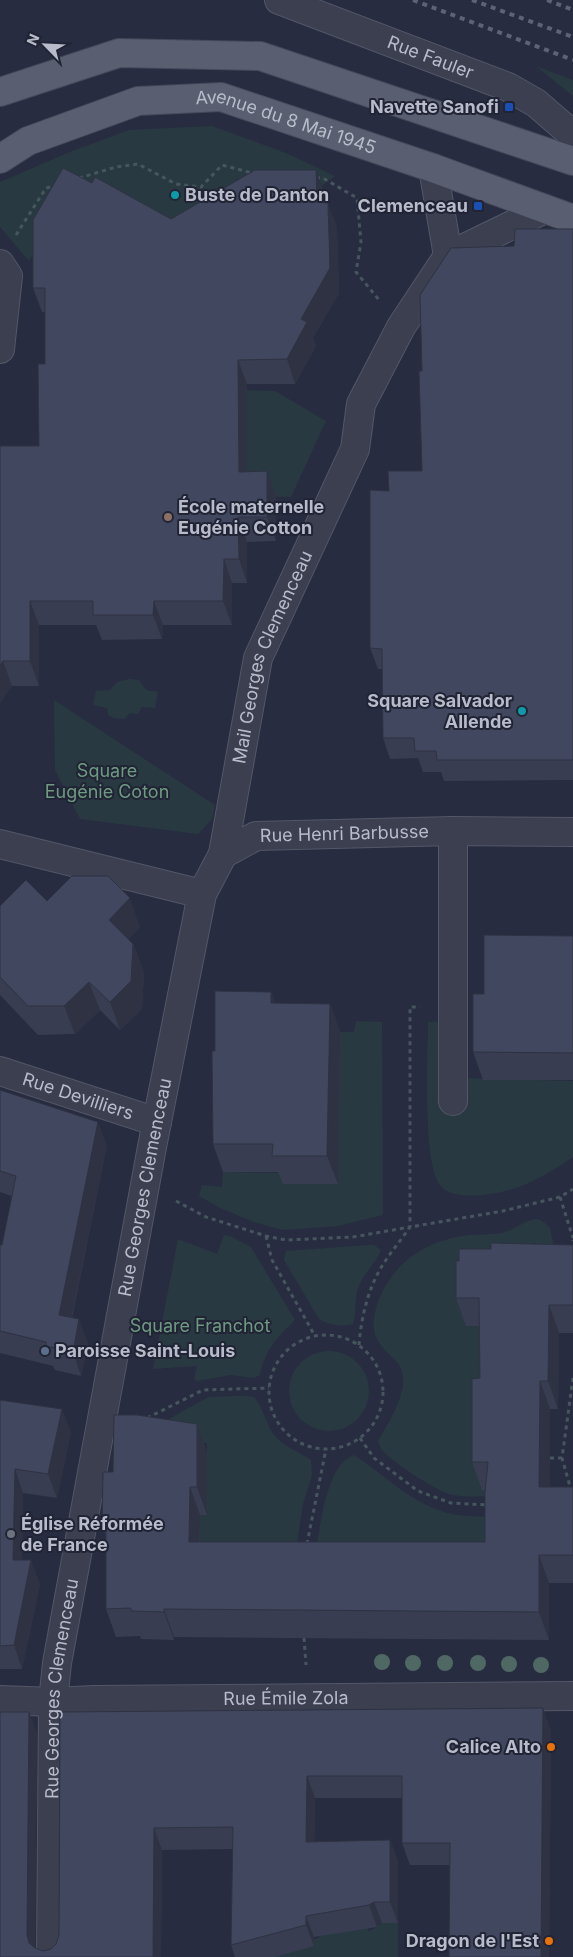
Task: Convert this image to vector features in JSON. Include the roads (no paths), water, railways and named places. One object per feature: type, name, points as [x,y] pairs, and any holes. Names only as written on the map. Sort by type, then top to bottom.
[{"type":"main road","points":[[0,92],[119,53],[260,56],[573,161]]},
{"type":"main road","name":"Avenue du 8 Mai 1945","points":[[0,159],[28,141],[138,101],[221,96],[432,168],[573,219]]},
{"type":"street","name":"Rue Fauler","points":[[279,0],[508,87],[536,103],[573,135]]},
{"type":"street","points":[[432,168],[448,256],[545,209]]},
{"type":"street","name":"Mail Georges Clemenceau","points":[[223,854],[258,658],[355,449],[361,404],[401,328],[448,256]]},
{"type":"street","points":[[0,264],[8,276],[0,349]]},
{"type":"street","points":[[453,831],[453,1101]]},
{"type":"street","name":"Rue Henri Barbusse","points":[[223,854],[256,836],[453,831],[573,832]]},
{"type":"street","points":[[0,844],[202,894],[223,854]]},
{"type":"street","name":"Rue Georges Clemenceau","points":[[51,1957],[53,1702],[57,1663],[157,1122],[202,894]]},
{"type":"street","name":"Rue Devilliers","points":[[0,1071],[157,1122]]},
{"type":"street","name":"Rue Émile Zola","points":[[0,1700],[53,1702],[123,1699],[573,1696]]},
{"type":"railway","points":[[413,0],[573,60]]},
{"type":"railway","points":[[472,0],[573,37]]},
{"type":"railway","points":[[547,0],[573,10]]},
{"type":"place","name":"Navette Sanofi","points":[[509,107]]},
{"type":"place","name":"Buste de Danton","points":[[175,195]]},
{"type":"place","name":"Clemenceau","points":[[478,206]]},
{"type":"place","name":"École maternelle Eugénie Cotton","points":[[168,517]]},
{"type":"place","name":"Square Salvador Allende","points":[[522,711]]},
{"type":"place","name":"Paroisse Saint-Louis","points":[[45,1351]]},
{"type":"place","name":"Église Réformée de France","points":[[11,1534]]},
{"type":"place","name":"Calice Alto","points":[[551,1747]]},
{"type":"place","name":"Dragon de l'Est","points":[[549,1941]]},
{"type":"park label","name":"Square Eugénie Coton","points":[[107,781]]},
{"type":"park label","name":"Square Franchot","points":[[200,1326]]}]
